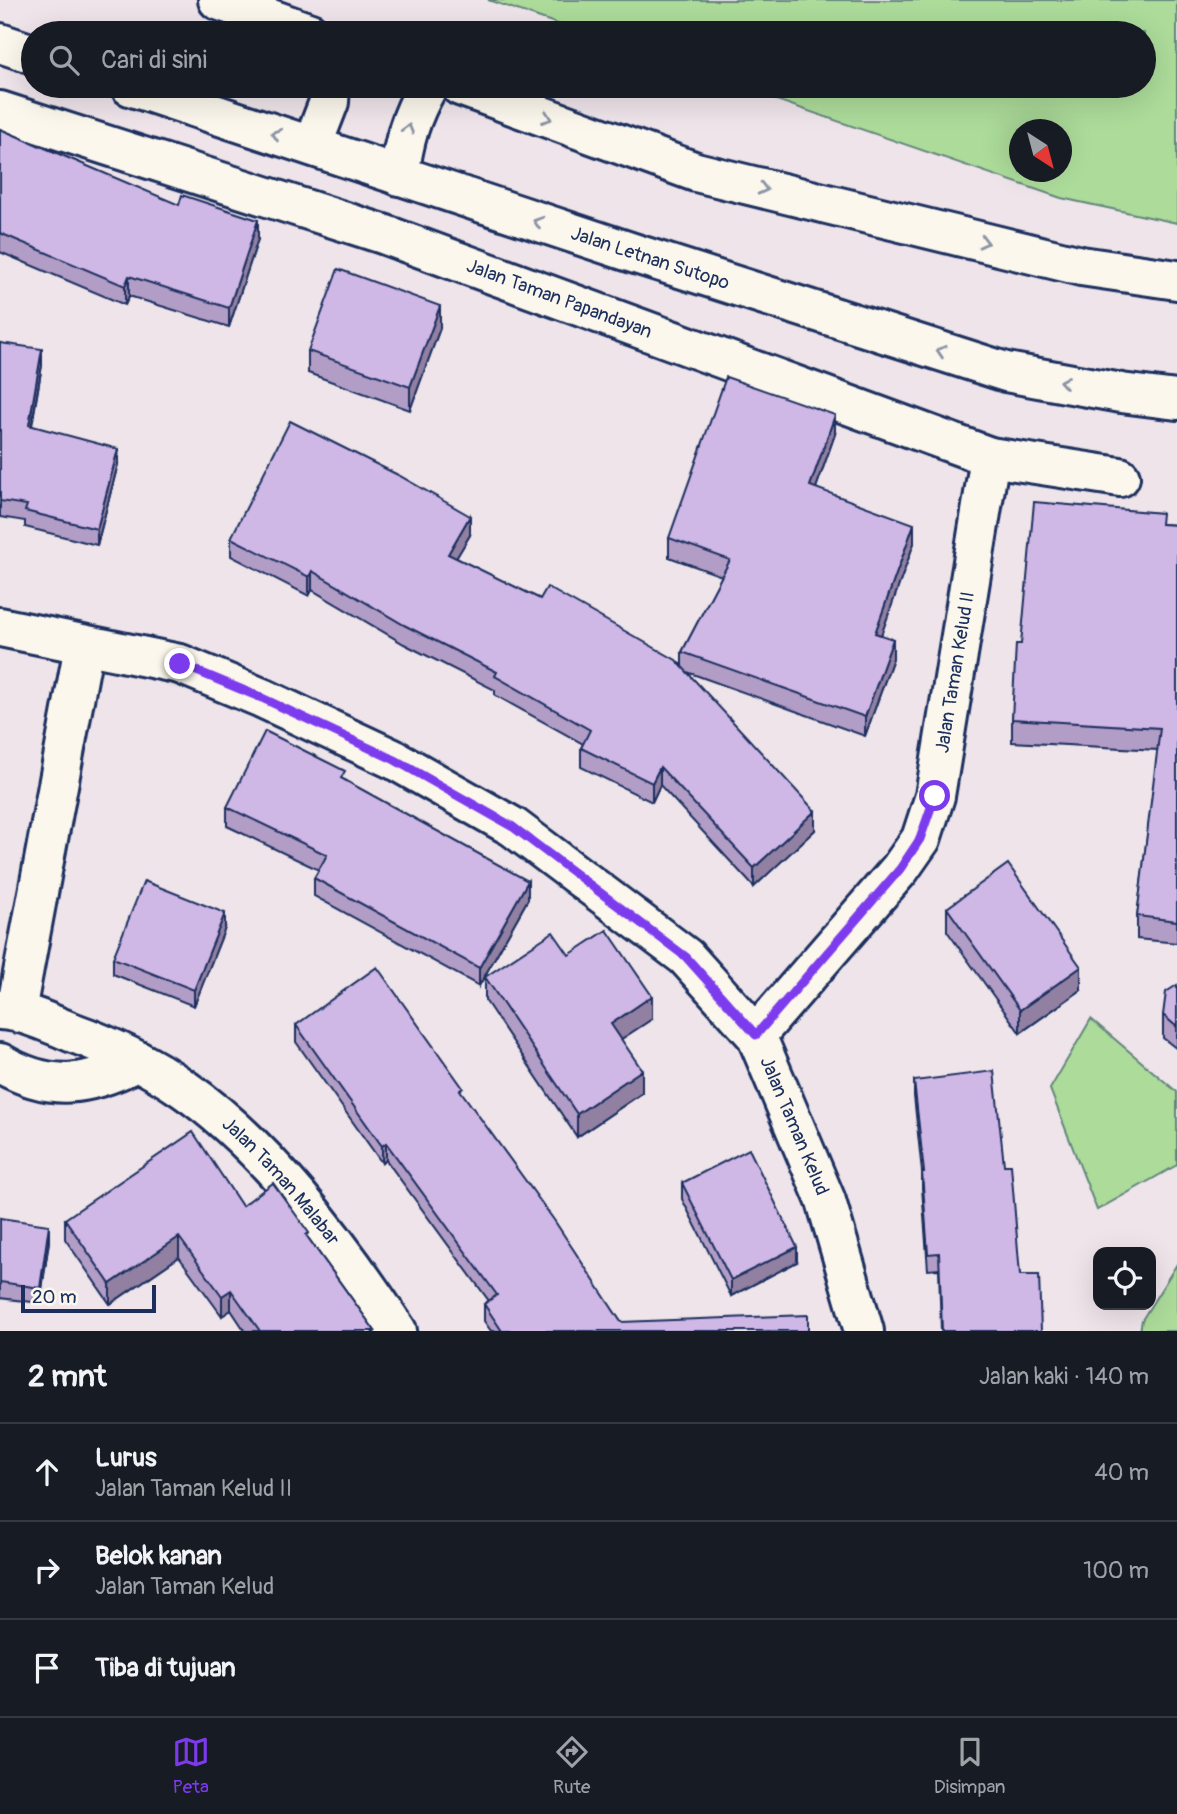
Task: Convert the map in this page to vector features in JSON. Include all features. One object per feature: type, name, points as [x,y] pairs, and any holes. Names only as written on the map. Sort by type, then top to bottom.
[{"type":"street","points":[[218,0],[277,21]]},
{"type":"street","points":[[0,43],[21,50]]},
{"type":"street","name":"Jalan Letnan Sutopo","points":[[166,98],[1006,372],[1121,393],[1177,400]]},
{"type":"street","points":[[312,146],[329,98]]},
{"type":"street","points":[[399,176],[412,115],[421,98]]},
{"type":"street","points":[[493,98],[695,172],[1081,265],[1177,280]]},
{"type":"street","name":"Jalan Taman Papandayan","points":[[0,111],[383,234],[990,457],[1120,477]]},
{"type":"street","name":"Jalan Taman Kelud II","points":[[756,1035],[900,869],[920,839],[935,796],[990,457]]},
{"type":"street","name":"Jalan Taman Kelud","points":[[0,627],[180,664],[262,698],[395,760],[513,827],[686,957],[756,1035],[826,1201],[864,1331]]},
{"type":"street","name":"Jalan Taman Malabar","points":[[84,646],[8,1011],[87,1038],[138,1061],[185,1089],[255,1148],[369,1288],[397,1331]]},
{"type":"street","points":[[0,1063],[30,1078],[61,1084],[109,1076],[138,1061]]},
{"type":"green space","points":[[488,0],[1177,0],[1177,223],[1061,198],[1015,182],[1072,182],[1072,119],[1009,119],[1009,180],[771,98],[1156,98],[1156,21],[549,21]]},
{"type":"green space","points":[[1091,1019],[1177,1092],[1177,1165],[1097,1210],[1050,1089]]},
{"type":"green space","points":[[1177,1264],[1177,1331],[1140,1331],[1142,1320],[1148,1310],[1156,1310],[1156,1298]]},
{"type":"building","points":[[0,129],[179,205],[182,195],[258,220],[229,308],[129,276],[125,286],[0,233]]},
{"type":"building","points":[[338,269],[440,306],[410,387],[308,351]]},
{"type":"building","points":[[0,343],[42,349],[29,425],[118,449],[97,529],[25,511],[27,505],[0,501]]},
{"type":"building","points":[[726,377],[835,415],[810,486],[914,524],[875,633],[893,639],[865,717],[682,652],[730,560],[669,538]]},
{"type":"building","points":[[290,421],[400,476],[470,516],[448,554],[540,599],[547,587],[676,660],[815,811],[754,868],[660,767],[652,783],[581,748],[590,730],[495,676],[497,672],[404,625],[312,571],[309,577],[231,538]]},
{"type":"building","points":[[1034,502],[1162,513],[1161,524],[1177,525],[1177,921],[1137,916],[1160,728],[1012,719],[1016,644],[1021,644]]},
{"type":"building","points":[[265,731],[345,771],[341,778],[528,881],[479,968],[314,878],[327,855],[227,807]]},
{"type":"building","points":[[1008,864],[1081,967],[1020,1010],[947,908]]},
{"type":"building","points":[[144,881],[225,913],[194,990],[113,958]]},
{"type":"building","points":[[607,930],[652,996],[611,1024],[642,1070],[577,1114],[485,977],[553,932],[569,955]]},
{"type":"building","points":[[377,967],[463,1088],[460,1090],[554,1220],[621,1322],[808,1315],[808,1331],[502,1331],[484,1304],[497,1295],[386,1143],[382,1146],[296,1025]]},
{"type":"building","points":[[1177,985],[1177,1027],[1163,1015],[1166,992]]},
{"type":"building","points":[[994,1071],[1004,1165],[1011,1165],[1020,1275],[1039,1275],[1041,1331],[942,1331],[939,1253],[928,1254],[924,1172],[914,1081]]},
{"type":"building","points":[[193,1132],[242,1206],[273,1183],[309,1233],[306,1235],[375,1331],[260,1331],[231,1290],[222,1296],[179,1237],[110,1284],[65,1219]]},
{"type":"building","points":[[749,1149],[797,1247],[731,1280],[682,1183]]},
{"type":"building","points":[[0,1218],[49,1225],[40,1288],[0,1282]]},
{"type":"route","points":[[180,664],[262,698],[395,760],[513,827],[686,957],[756,1035],[900,869],[920,839],[935,796]]}]
